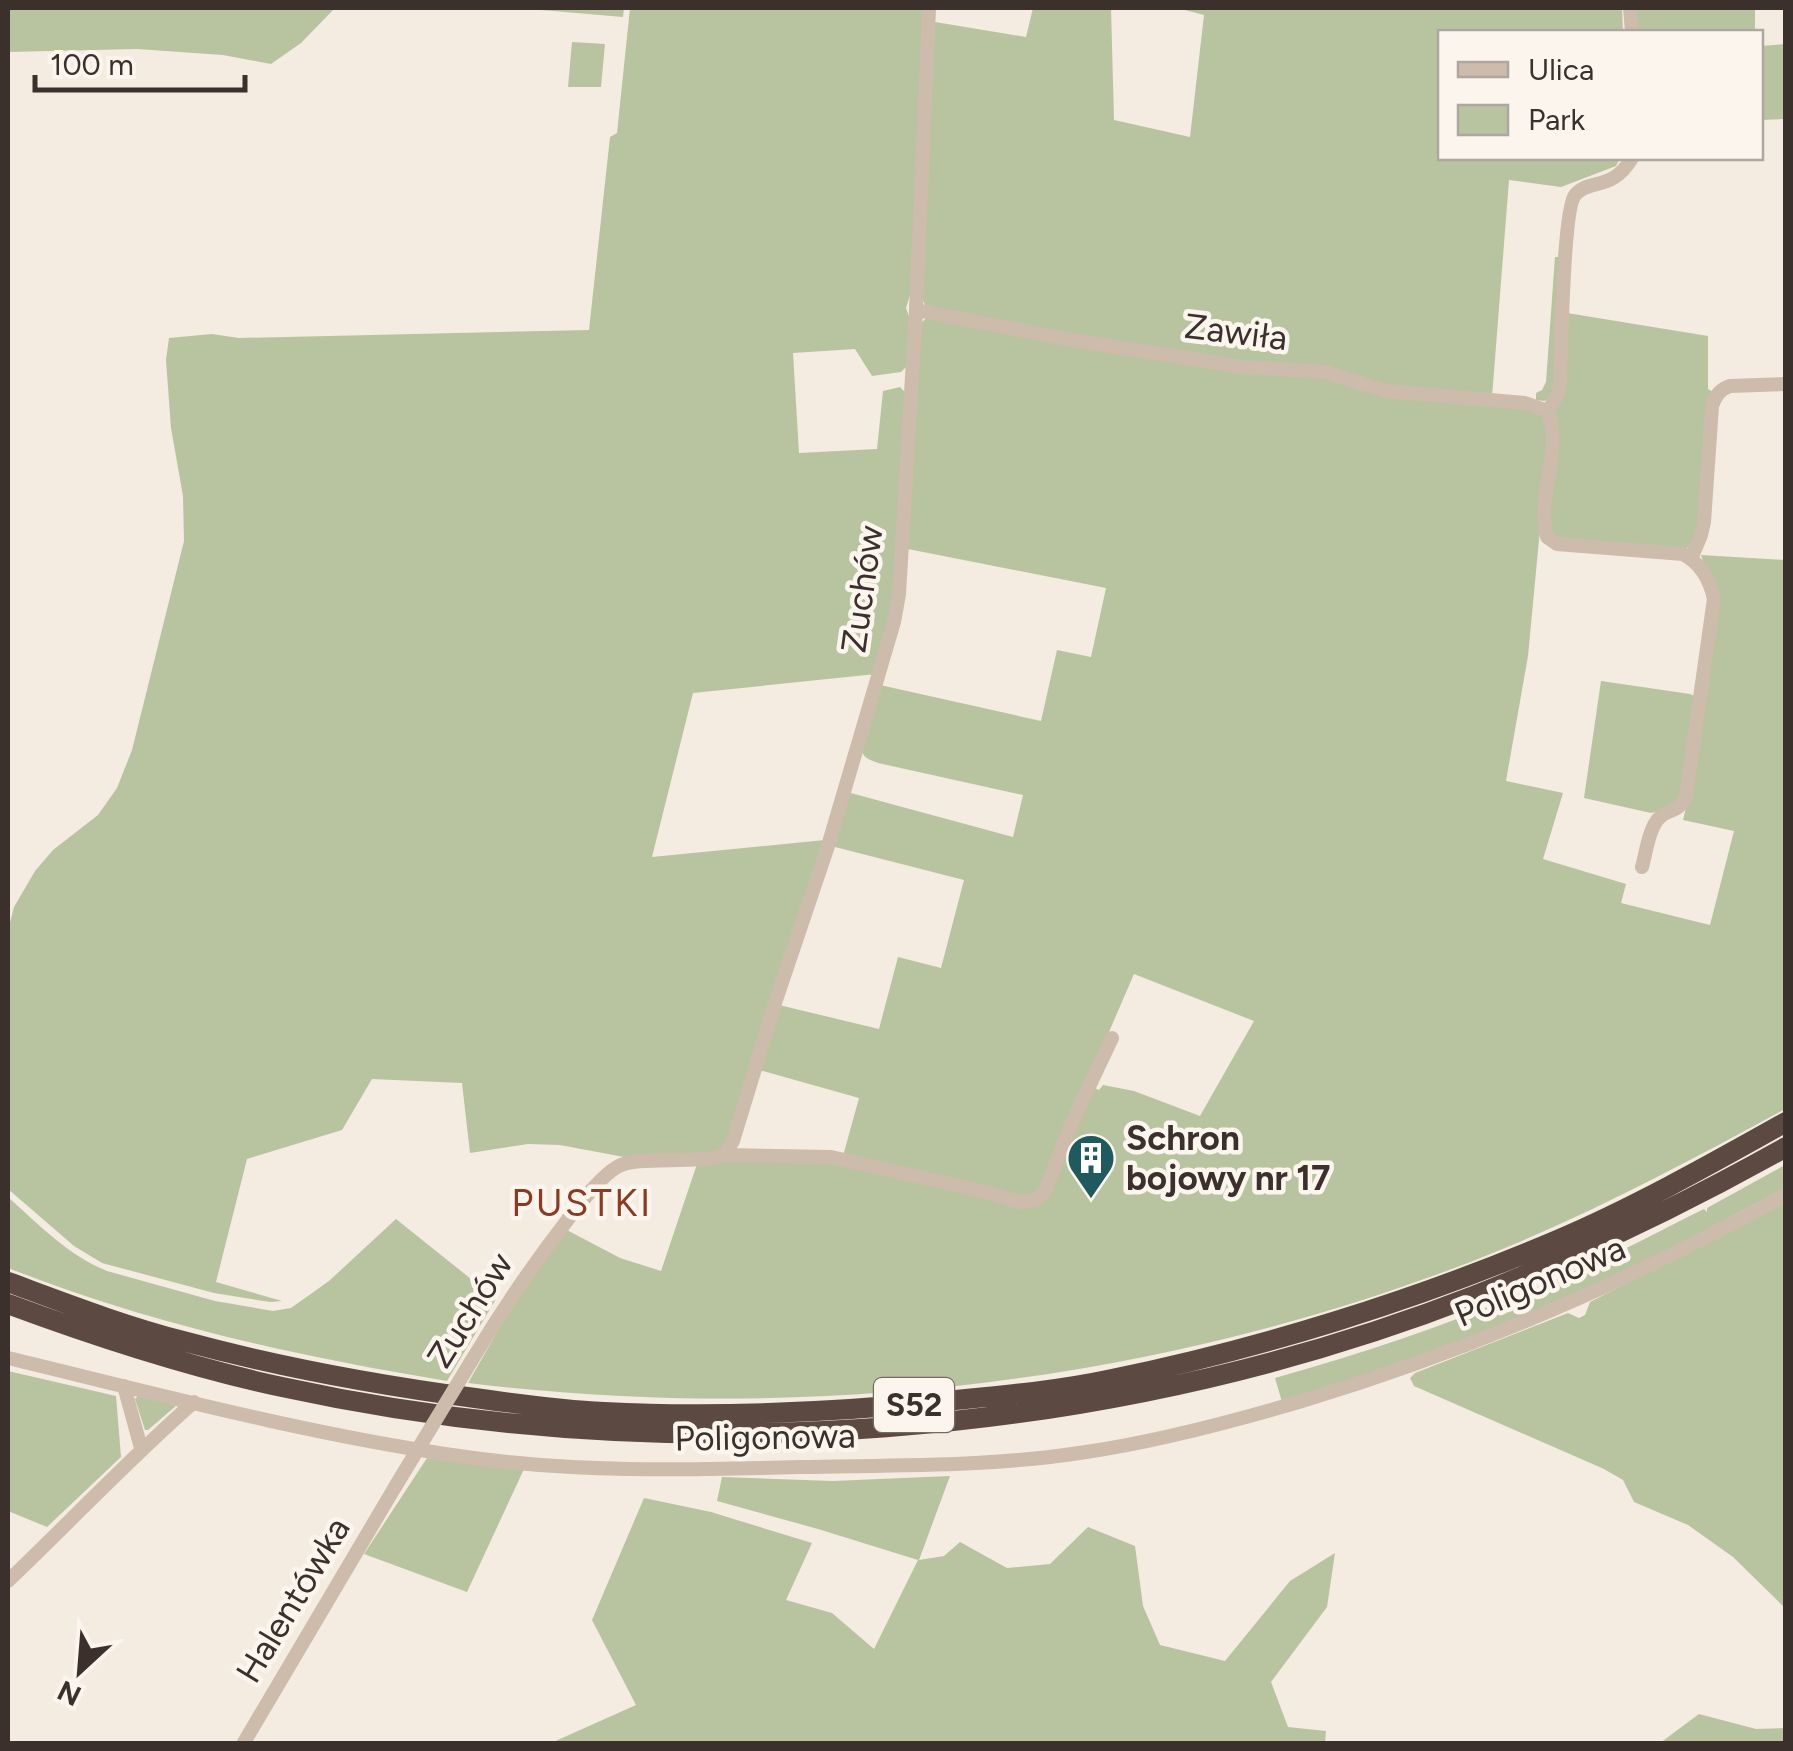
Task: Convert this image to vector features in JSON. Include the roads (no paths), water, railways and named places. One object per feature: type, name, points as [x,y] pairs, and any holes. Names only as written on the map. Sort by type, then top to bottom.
[{"type":"highway","name":"S52","points":[[8,1282],[181,1341],[419,1391],[602,1412],[746,1414],[889,1407],[1109,1380],[1234,1350],[1372,1309],[1470,1276],[1560,1239],[1716,1162],[1786,1122]]},
{"type":"highway","name":"S52","points":[[8,1304],[70,1328],[176,1360],[283,1387],[418,1412],[600,1431],[744,1433],[890,1428],[1114,1398],[1237,1371],[1380,1328],[1569,1257],[1786,1147]]},
{"type":"street","name":"Zuchów","points":[[724,1155],[733,1141],[828,846],[894,622],[916,310],[929,8]]},
{"type":"street","points":[[1630,160],[1611,180],[1580,190],[1569,208],[1560,384],[1548,410],[1552,434],[1545,512],[1547,537],[1558,544],[1675,552],[1691,558],[1709,583],[1714,598],[1686,796],[1678,810],[1658,820],[1642,867]]},
{"type":"street","name":"Zawiła","points":[[916,310],[1242,367],[1325,372],[1386,391],[1524,402],[1548,410]]},
{"type":"street","points":[[1691,558],[1702,535],[1716,396],[1730,386],[1786,384]]},
{"type":"street","name":"Zuchów","points":[[396,1488],[513,1292],[578,1206],[618,1166],[698,1161],[724,1155],[831,1157],[1031,1202],[1045,1191],[1112,1038]]},
{"type":"street","name":"Poligonowa","points":[[8,1358],[377,1443],[464,1457],[560,1466],[680,1470],[966,1463],[1081,1453],[1206,1429],[1404,1369],[1574,1302],[1786,1195]]},
{"type":"street","points":[[124,1386],[141,1448]]},
{"type":"street","points":[[8,1582],[141,1448],[194,1402]]},
{"type":"street","name":"Halentówka","points":[[242,1744],[396,1488]]},
{"type":"place","name":"Schron bojowy nr 17","points":[[1091,1200]]},
{"type":"district","name":"PUSTKI","points":[[582,1203]]}]
